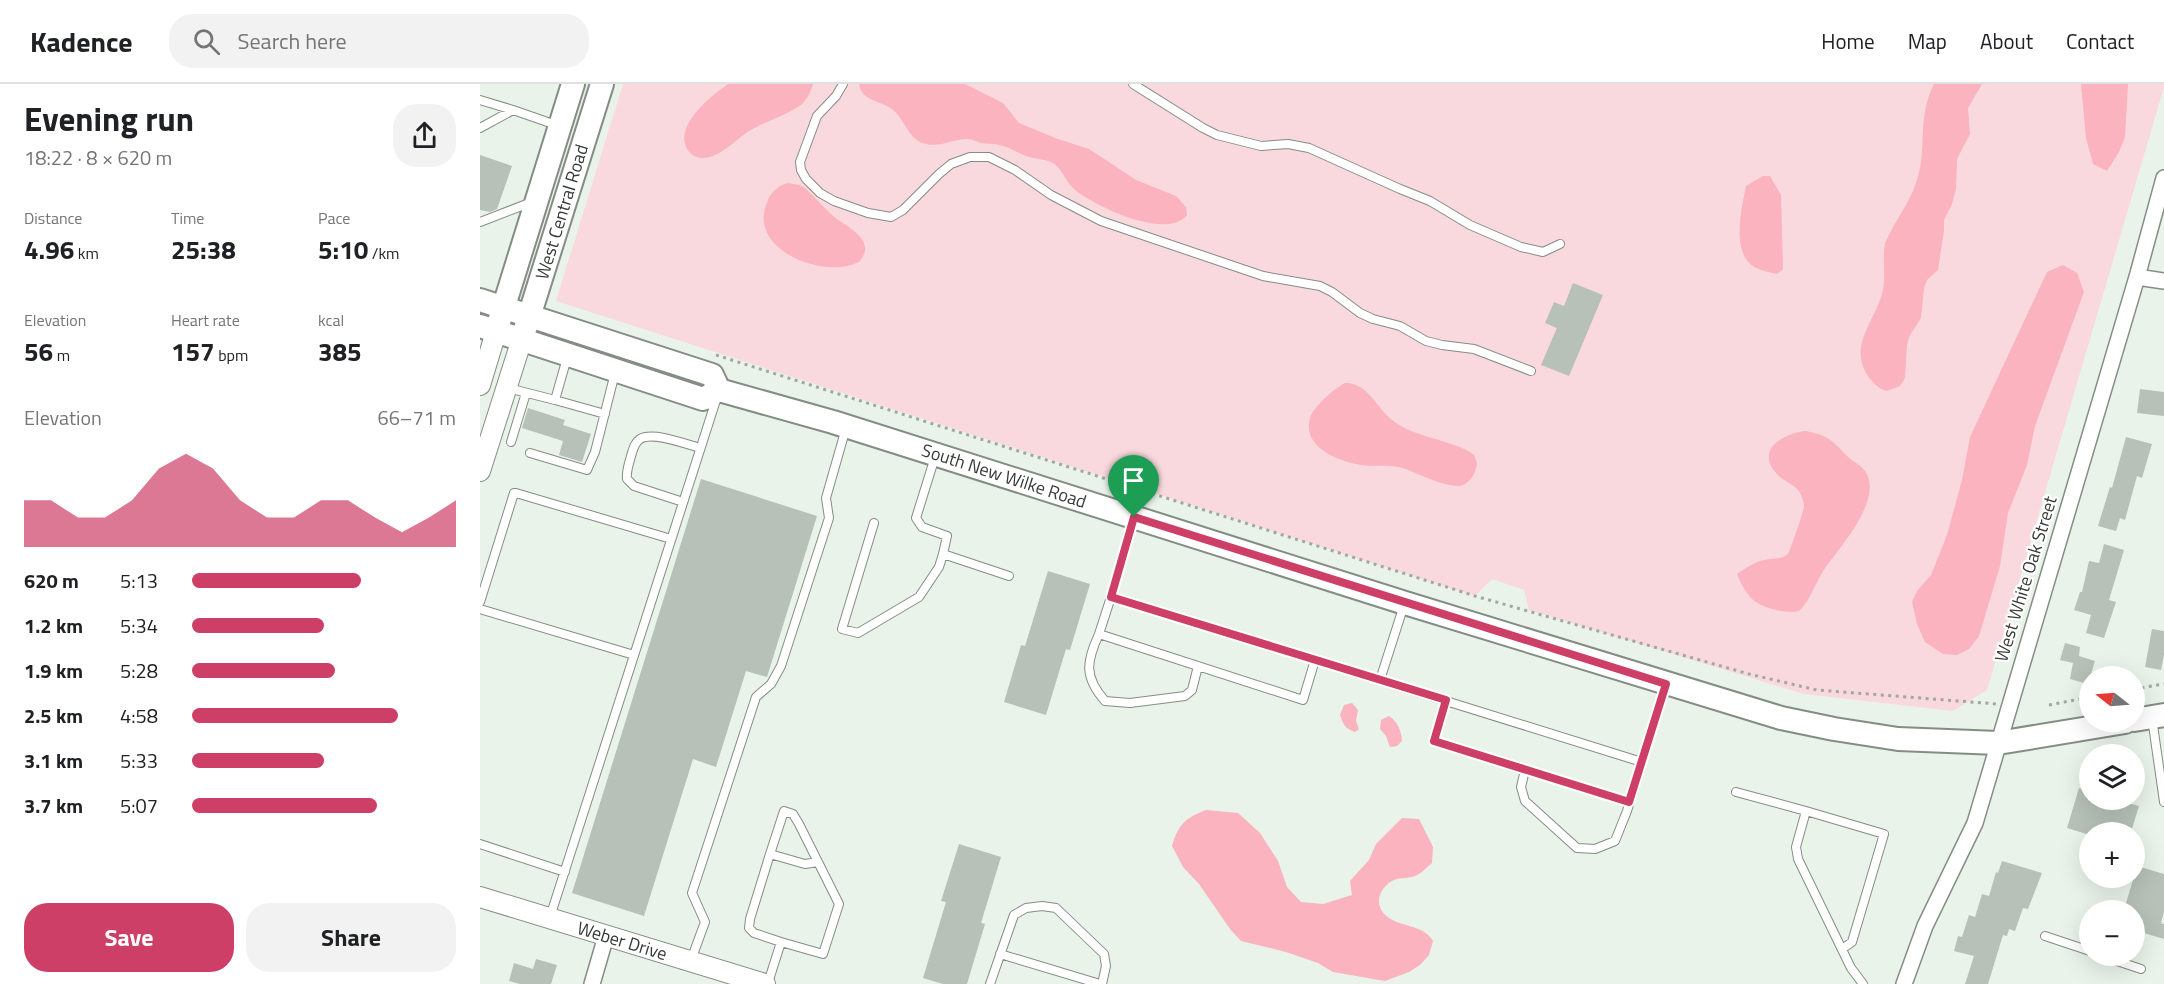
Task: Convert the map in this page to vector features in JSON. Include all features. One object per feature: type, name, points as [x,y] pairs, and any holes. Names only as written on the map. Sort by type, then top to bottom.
[{"type":"main road","name":"West Central Road","points":[[488,329],[503,307],[573,84]]},
{"type":"main road","name":"West Central Road","points":[[522,339],[602,84]]},
{"type":"main road","name":"South New Wilke Road","points":[[480,300],[712,375],[719,390]]},
{"type":"main road","name":"South New Wilke Road","points":[[488,329],[703,399],[719,390],[846,426],[1405,603],[1781,718],[1898,739],[1998,743],[2079,730]]},
{"type":"street","name":"West White Oak Street","points":[[1904,984],[1925,926],[1975,823],[2137,277],[2164,178]]},
{"type":"street","points":[[2137,277],[2164,281]]},
{"type":"street","points":[[480,383],[488,329]]},
{"type":"street","points":[[480,471],[522,339]]},
{"type":"street","name":"Weber Drive","points":[[480,897],[766,984]]},
{"type":"street","points":[[592,984],[606,936]]},
{"type":"lane","points":[[843,84],[836,96],[817,116],[800,167],[804,176],[820,193],[844,209],[882,217],[894,216],[951,164],[970,157],[989,157],[1015,170],[1056,198],[1101,221],[1263,276],[1320,286],[1360,313],[1400,326],[1426,341],[1474,349],[1531,371]]},
{"type":"lane","points":[[1133,84],[1211,132],[1261,146],[1288,144],[1309,148],[1424,198],[1470,225],[1510,237],[1538,252],[1547,251],[1560,244]]},
{"type":"lane","points":[[480,100],[560,126]]},
{"type":"lane","points":[[480,128],[513,110]]},
{"type":"lane","points":[[480,222],[536,201]]},
{"type":"lane","points":[[555,400],[568,354]]},
{"type":"lane","points":[[530,453],[587,470],[595,452],[616,369]]},
{"type":"lane","points":[[506,388],[605,414]]},
{"type":"lane","points":[[550,918],[719,390]]},
{"type":"lane","points":[[511,442],[526,393]]},
{"type":"lane","points":[[691,962],[705,922],[692,893],[756,697],[771,684],[781,666],[828,518],[826,498],[846,426]]},
{"type":"lane","points":[[683,502],[634,486],[627,479],[626,472],[635,444],[647,436],[700,448]]},
{"type":"lane","points":[[874,523],[842,629],[858,633],[919,597],[939,567],[947,536],[922,527],[915,518],[935,454]]},
{"type":"lane","points":[[480,602],[516,493],[671,538]]},
{"type":"lane","points":[[1134,517],[1111,597],[1091,651],[1088,672],[1095,689],[1105,701],[1130,703],[1185,696],[1192,690],[1198,666]]},
{"type":"lane","points":[[943,554],[1009,576]]},
{"type":"lane","points":[[1111,597],[1642,762]]},
{"type":"lane","points":[[1380,680],[1405,603]]},
{"type":"lane","points":[[480,609],[634,655]]},
{"type":"lane","points":[[1099,634],[1303,700],[1315,660]]},
{"type":"lane","points":[[1525,770],[1521,787],[1525,801],[1577,848],[1595,849],[1615,841],[1666,684]]},
{"type":"lane","points":[[1446,700],[1434,741],[1629,802]]},
{"type":"lane","points":[[2150,717],[2164,802]]},
{"type":"lane","points":[[1736,792],[1884,834],[1852,942],[1842,949]]},
{"type":"lane","points":[[784,811],[793,814],[818,862],[839,904],[823,954],[754,933],[749,928],[750,919],[784,811]]},
{"type":"lane","points":[[1806,811],[1796,847],[1798,859],[1851,968],[1863,984]]},
{"type":"lane","points":[[480,844],[565,872]]},
{"type":"lane","points":[[770,854],[805,864],[818,862]]},
{"type":"lane","points":[[990,984],[1000,954],[1014,915],[1026,908],[1042,906],[1056,908],[1104,954],[1106,966],[1101,984],[1000,954]]},
{"type":"lane","points":[[2045,936],[2079,947]]},
{"type":"lane","points":[[766,984],[781,942]]},
{"type":"lane","points":[[2132,966],[2141,969]]},
{"type":"path","points":[[711,354],[1475,596],[1749,674],[1817,690],[1991,704]]},
{"type":"path","points":[[2145,687],[2164,684]]},
{"type":"path","points":[[2049,705],[2079,699]]},
{"type":"shaded area","points":[[623,84],[2164,84],[2164,87],[1987,690],[1953,711],[1804,694],[1529,610],[1524,590],[1492,579],[1475,596],[556,301]]},
{"type":"shaded area","points":[[728,84],[813,84],[806,99],[796,108],[749,131],[714,155],[701,158],[695,156],[687,149],[684,140],[690,121],[704,104]]},
{"type":"shaded area","points":[[859,84],[965,84],[1003,103],[1019,123],[1089,149],[1136,180],[1176,196],[1186,207],[1187,215],[1177,222],[1164,224],[1148,223],[1113,212],[1074,189],[1058,167],[1051,162],[1029,157],[1003,146],[971,139],[935,145],[923,143],[910,133],[893,110],[868,98]]},
{"type":"shaded area","points":[[1934,84],[1982,84],[1968,108],[1970,134],[1957,159],[1956,189],[1944,220],[1938,270],[1927,280],[1921,318],[1909,337],[1905,378],[1900,386],[1887,391],[1872,382],[1866,373],[1862,362],[1862,341],[1883,290],[1885,243],[1917,180],[1922,156],[1925,110]]},
{"type":"shaded area","points":[[2081,84],[2128,84],[2125,137],[2107,171],[2093,164],[2086,138]]},
{"type":"shaded area","points":[[1763,176],[1770,176],[1781,195],[1783,269],[1777,274],[1750,264],[1741,247],[1740,226],[1746,186]]},
{"type":"shaded area","points":[[788,183],[805,188],[833,216],[859,235],[865,247],[859,262],[844,267],[827,267],[792,257],[777,246],[767,233],[764,218],[768,200],[772,194],[779,187]]},
{"type":"shaded area","points":[[2063,265],[2077,273],[2084,292],[2035,426],[2027,465],[2008,513],[2000,566],[1979,636],[1969,649],[1957,655],[1943,654],[1925,642],[1917,624],[1912,602],[1917,591],[1931,575],[1947,535],[1962,480],[1970,437],[2047,272]]},
{"type":"shaded area","points":[[1345,383],[1353,384],[1366,391],[1392,420],[1401,426],[1460,447],[1474,455],[1477,463],[1471,479],[1463,485],[1450,485],[1398,467],[1360,465],[1349,462],[1318,447],[1309,429],[1310,418],[1325,398]]},
{"type":"shaded area","points":[[1805,431],[1829,439],[1863,469],[1869,482],[1869,494],[1865,508],[1850,535],[1825,568],[1803,607],[1799,611],[1781,611],[1768,608],[1752,599],[1737,574],[1757,562],[1782,558],[1788,554],[1804,503],[1798,490],[1779,476],[1769,459],[1774,445],[1780,440]]},
{"type":"shaded area","points":[[1352,703],[1358,710],[1356,721],[1359,729],[1355,732],[1345,726],[1340,715],[1344,705]]},
{"type":"shaded area","points":[[1389,716],[1397,724],[1401,733],[1402,741],[1397,746],[1390,747],[1386,736],[1380,729],[1381,720]]},
{"type":"shaded area","points":[[1206,810],[1238,813],[1260,833],[1278,861],[1287,887],[1301,902],[1323,904],[1352,895],[1350,881],[1369,860],[1376,844],[1402,818],[1419,819],[1433,847],[1432,863],[1421,873],[1387,884],[1382,891],[1379,903],[1384,914],[1390,919],[1421,930],[1428,935],[1433,941],[1429,955],[1409,972],[1385,981],[1333,972],[1318,963],[1286,952],[1241,941],[1199,884],[1183,867],[1172,846],[1183,823]]},
{"type":"building","points":[[480,155],[512,166],[497,209],[490,212],[480,210]]},
{"type":"building","points":[[1573,283],[1603,295],[1569,376],[1541,365],[1557,328],[1545,323],[1554,302],[1564,306]]},
{"type":"building","points":[[2140,389],[2164,392],[2164,416],[2137,413]]},
{"type":"building","points":[[528,408],[565,420],[563,425],[591,434],[582,462],[559,455],[563,441],[522,428]]},
{"type":"building","points":[[2126,437],[2152,444],[2142,478],[2137,476],[2125,520],[2120,518],[2116,531],[2098,526],[2110,487],[2112,488]]},
{"type":"building","points":[[701,479],[817,516],[767,677],[746,671],[716,767],[693,759],[644,916],[572,893]]},
{"type":"building","points":[[2104,544],[2124,550],[2109,600],[2116,602],[2104,638],[2086,633],[2091,615],[2074,610],[2080,592],[2082,592],[2089,561],[2099,563]]},
{"type":"building","points":[[1048,571],[1090,584],[1070,650],[1066,649],[1046,715],[1004,702],[1021,645],[1025,646]]},
{"type":"building","points":[[2152,629],[2164,631],[2164,655],[2161,670],[2145,667]]},
{"type":"building","points":[[2065,643],[2080,647],[2079,656],[2095,661],[2093,666],[2079,666],[2079,682],[2070,679],[2073,663],[2060,660]]},
{"type":"building","points":[[2079,788],[2079,810],[2138,810],[2134,822],[2079,822],[2079,832],[2067,828]]},
{"type":"building","points":[[959,844],[1001,857],[981,923],[985,924],[967,984],[943,984],[923,978],[946,902],[941,901]]},
{"type":"building","points":[[2002,861],[2042,873],[2028,909],[2023,908],[2015,931],[2009,929],[2007,936],[2003,935],[1988,984],[1965,984],[1974,956],[1954,951],[1958,936],[1962,937],[1969,915],[1975,917],[1982,894],[1989,896]]},
{"type":"building","points":[[2145,868],[2164,874],[2164,912],[2161,923],[2164,924],[2164,939],[2145,933],[2145,900],[2127,900],[2130,888],[2145,888]]},
{"type":"building","points":[[536,959],[557,965],[551,984],[520,984],[509,981],[514,963],[533,969]]},
{"type":"route","points":[[1134,517],[1666,684],[1629,802],[1434,741],[1446,700],[1111,597],[1134,517]]}]
